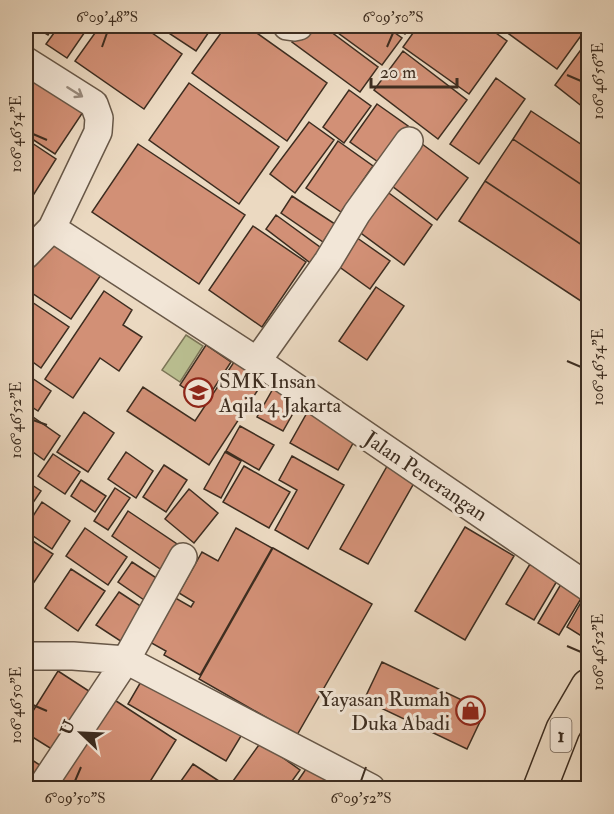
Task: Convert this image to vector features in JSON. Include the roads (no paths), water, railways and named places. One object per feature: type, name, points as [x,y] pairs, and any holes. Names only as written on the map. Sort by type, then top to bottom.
[{"type":"highway","name":"1","points":[[540,789],[563,729],[588,686]]},
{"type":"street","points":[[287,26],[299,26]]},
{"type":"street","points":[[26,61],[94,104],[99,118],[99,132],[52,228],[26,255]]},
{"type":"street","points":[[257,361],[328,261],[357,213],[409,141]]},
{"type":"street","name":"Jalan Penerangan","points":[[52,228],[257,361],[588,587]]},
{"type":"street","points":[[41,789],[126,660],[183,557]]},
{"type":"street","points":[[26,654],[126,660],[371,789]]},
{"type":"place","name":"SMK Insan Aqila 4 Jakarta","points":[[198,393]]},
{"type":"place","name":"Yayasan Rumah Duka Abadi","points":[[471,711]]}]
